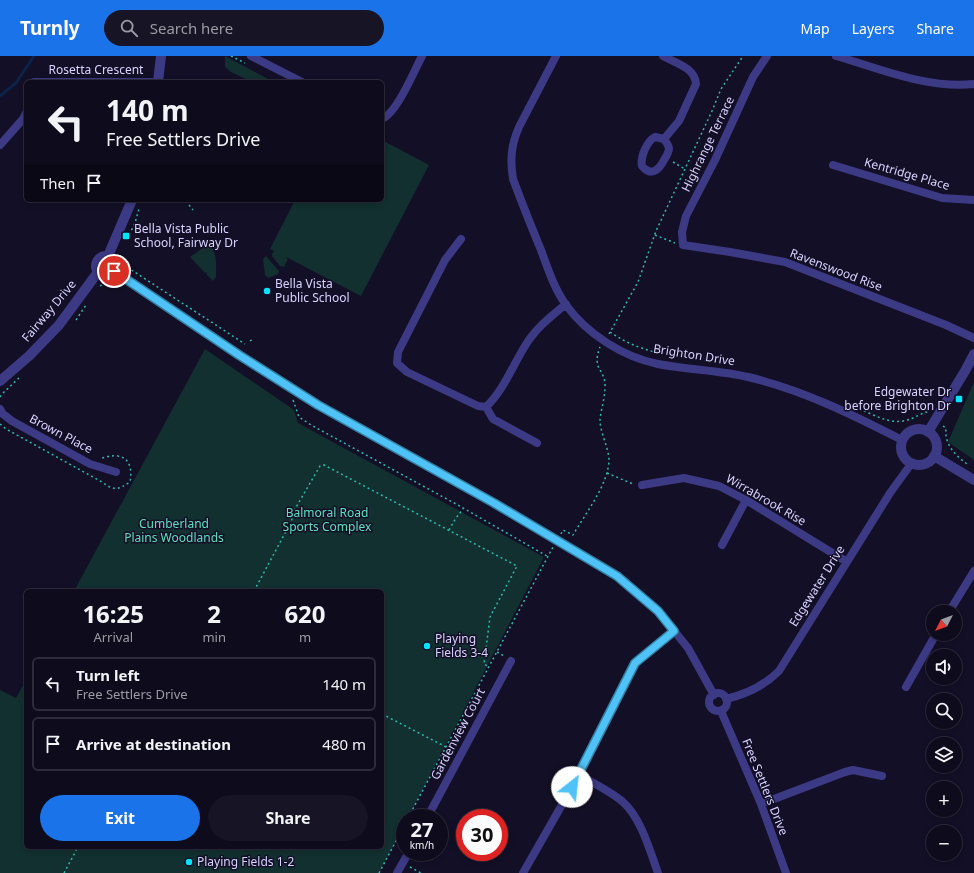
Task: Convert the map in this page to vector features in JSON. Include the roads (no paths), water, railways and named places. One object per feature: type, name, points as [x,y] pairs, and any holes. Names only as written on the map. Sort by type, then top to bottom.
[{"type":"street","points":[[158,80],[161,56]]},
{"type":"street","points":[[251,56],[298,80]]},
{"type":"street","points":[[384,118],[395,109],[422,56]]},
{"type":"street","name":"Brighton Drive","points":[[556,56],[514,139],[511,152],[511,165],[513,179],[552,280],[566,304],[580,321],[596,335],[620,350],[634,356],[658,364],[748,377],[816,399],[842,410],[902,440]]},
{"type":"street","points":[[663,56],[692,72],[696,78],[696,84],[679,121],[664,139]]},
{"type":"street","name":"Highrange Terrace","points":[[682,245],[682,232],[686,216],[715,160],[754,77],[767,56]]},
{"type":"street","points":[[836,56],[923,81],[946,85],[974,84]]},
{"type":"street","points":[[0,145],[24,117]]},
{"type":"street","name":"Kentridge Place","points":[[834,165],[942,198],[974,200]]},
{"type":"street","points":[[108,256],[136,203]]},
{"type":"street","points":[[461,239],[445,260],[398,352],[397,363],[407,372],[478,406],[486,407],[495,399],[525,345],[535,332],[547,319],[566,304]]},
{"type":"street","name":"Ravenswood Rise","points":[[682,245],[784,262],[946,325],[974,338]]},
{"type":"street","points":[[108,256],[115,263],[114,271]]},
{"type":"street","points":[[108,256],[102,257],[97,261],[96,266],[98,272],[107,275],[114,271]]},
{"type":"street","points":[[114,271],[239,355],[318,405],[494,503],[611,573],[634,590],[658,611],[688,648],[714,695]]},
{"type":"street","name":"Fairway Drive","points":[[0,381],[29,356],[50,335],[98,272]]},
{"type":"street","points":[[928,432],[974,354]]},
{"type":"street","points":[[486,407],[493,419],[537,443]]},
{"type":"street","name":"Brown Place","points":[[0,409],[3,414],[12,421],[31,432],[90,464],[116,472]]},
{"type":"street","points":[[918,429],[928,432],[932,435],[937,446],[934,456],[927,464],[911,464],[902,454],[902,440],[913,430],[918,429]]},
{"type":"street","points":[[934,456],[974,480]]},
{"type":"street","name":"Edgewater Drive","points":[[726,699],[758,688],[779,671],[890,493],[911,464]]},
{"type":"street","name":"Wirrabrook Rise","points":[[642,485],[684,478],[719,486],[746,500],[848,562]]},
{"type":"street","points":[[722,545],[746,500]]},
{"type":"street","points":[[953,605],[974,571]]},
{"type":"street","points":[[523,873],[579,775],[635,663],[674,631]]},
{"type":"street","points":[[906,687],[932,641]]},
{"type":"street","name":"Gardenview Court","points":[[432,809],[511,661]]},
{"type":"street","points":[[721,694],[726,699],[726,708],[721,711],[715,711],[710,707],[710,701],[714,695],[721,694]]},
{"type":"street","name":"Free Settlers Drive","points":[[721,711],[761,804],[786,873]]},
{"type":"street","points":[[761,804],[853,770],[882,776]]},
{"type":"street","points":[[579,775],[619,799],[630,808],[639,824],[658,873]]},
{"type":"street","points":[[397,873],[403,861]]},
{"type":"waterway","points":[[0,96],[16,83],[34,56]]},
{"type":"place","name":"Bella Vista Public School, Fairway Dr","points":[[126,236]]},
{"type":"place","name":"Bella Vista Public School","points":[[267,291]]},
{"type":"place","name":"Edgewater Dr before Brighton Dr","points":[[959,399]]},
{"type":"place","name":"Playing Fields 3-4","points":[[427,646]]},
{"type":"place","name":"Playing Fields 1-2","points":[[189,862]]},
{"type":"park label","name":"Balmoral Road Sports Complex","points":[[327,520]]},
{"type":"park label","name":"Cumberland Plains Woodlands","points":[[174,531]]}]
